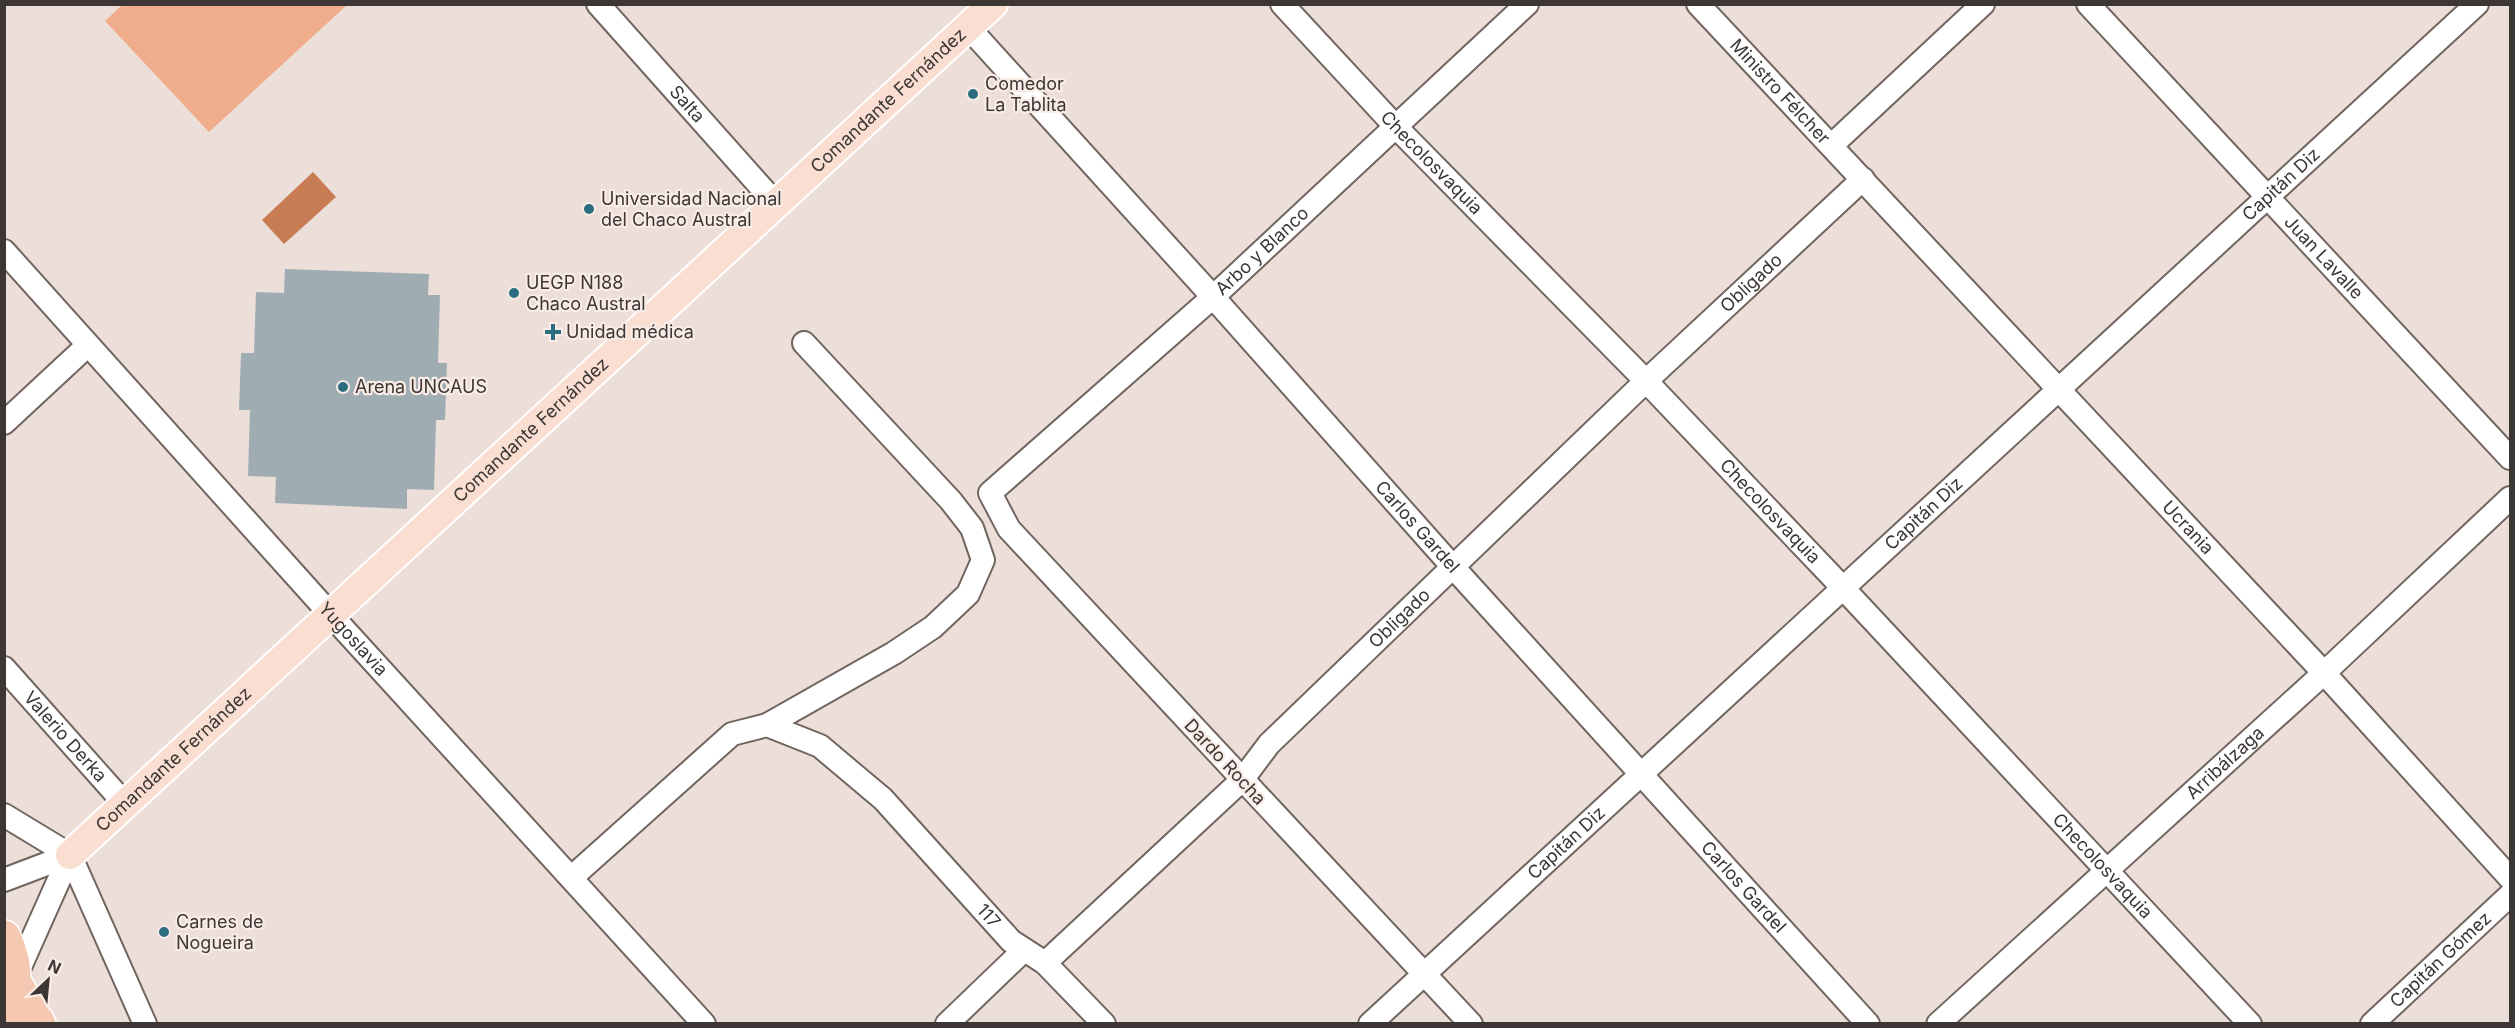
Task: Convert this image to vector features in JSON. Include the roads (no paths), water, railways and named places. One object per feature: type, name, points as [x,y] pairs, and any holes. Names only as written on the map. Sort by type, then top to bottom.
[{"type":"highway","points":[[4,937],[13,956],[15,979],[12,1001],[4,1017]]},
{"type":"highway","points":[[15,979],[39,1023]]},
{"type":"main road","name":"Comandante Fernández","points":[[70,855],[993,4]]},
{"type":"street","name":"Salta","points":[[597,4],[776,204]]},
{"type":"street","name":"Checolosvaquia","points":[[1282,4],[1396,127],[1646,381],[1843,588],[2250,1023]]},
{"type":"street","name":"Ministro Félcher","points":[[1698,4],[1863,179]]},
{"type":"street","points":[[1832,145],[1983,4]]},
{"type":"street","name":"Juan Lavalle","points":[[2088,4],[2267,197],[2506,444]]},
{"type":"street","name":"Capitán Diz","points":[[1370,1023],[2477,4]]},
{"type":"street","name":"Arbo y Blanco","points":[[990,493],[1213,297],[1525,5]]},
{"type":"street","name":"Carlos Gardel","points":[[968,27],[1213,297],[1453,567],[1868,1023]]},
{"type":"street","name":"Obligado","points":[[1045,963],[1242,780],[1269,744],[1646,381],[1863,179]]},
{"type":"street","name":"Ucrania","points":[[1863,179],[2057,390],[2324,673],[2511,878]]},
{"type":"street","name":"Yugoslavia","points":[[4,251],[331,615],[704,1023]]},
{"type":"street","points":[[571,878],[732,734],[767,725],[894,653],[933,627],[968,594],[983,560],[972,528],[951,501],[804,343]]},
{"type":"street","points":[[4,423],[88,345]]},
{"type":"street","name":"Dardo Rocha","points":[[990,493],[1009,529],[1471,1023]]},
{"type":"street","name":"Arribálzaga","points":[[1938,1023],[2108,871],[2511,498]]},
{"type":"street","name":"Valerio Derka","points":[[4,668],[125,804]]},
{"type":"street","name":"117","points":[[767,725],[820,746],[883,799],[1011,941],[1045,963],[1104,1023]]},
{"type":"street","points":[[4,814],[70,855],[145,1023]]},
{"type":"street","name":"Comandante Fernández","points":[[4,880],[70,855]]},
{"type":"street","name":"Comandante Fernández","points":[[15,979],[70,855]]},
{"type":"street","name":"Capitán Gómez","points":[[2372,1023],[2511,895]]},
{"type":"street","points":[[947,1023],[1024,950]]},
{"type":"place","name":"Comedor La Tablita","points":[[973,94]]},
{"type":"place","name":"Universidad Nacional del Chaco Austral","points":[[589,209]]},
{"type":"place","name":"UEGP N188 Chaco Austral","points":[[514,293]]},
{"type":"place","name":"Unidad médica","points":[[553,332]]},
{"type":"place","name":"Arena UNCAUS","points":[[343,387]]},
{"type":"place","name":"Carnes de Nogueira","points":[[164,932]]}]
